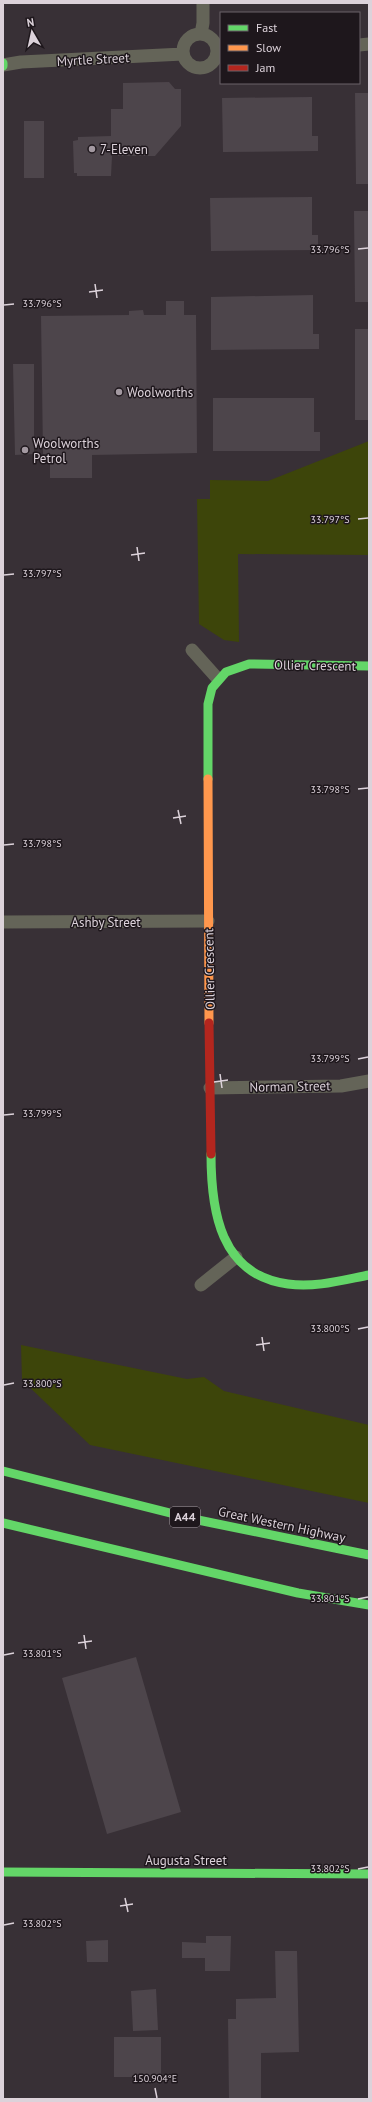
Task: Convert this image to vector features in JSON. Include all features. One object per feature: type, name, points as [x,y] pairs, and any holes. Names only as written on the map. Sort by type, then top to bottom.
[{"type":"main road","name":"Ollier Crescent","points":[[369,666],[250,664],[229,669],[217,678],[210,690],[208,704],[208,921],[213,1202],[223,1235],[236,1257],[254,1273],[294,1285],[318,1285],[369,1274]]},
{"type":"main road","name":"Great Western Highway","points":[[3,1471],[198,1520],[369,1555]]},
{"type":"main road","points":[[3,1523],[298,1593],[369,1605]]},
{"type":"main road","name":"Augusta Street","points":[[3,1872],[369,1874]]},
{"type":"street","points":[[201,34],[203,23],[203,3]]},
{"type":"street","points":[[201,34],[206,35],[215,41],[219,52],[214,61],[201,69],[187,63],[183,54],[187,40],[191,36],[201,34]]},
{"type":"street","name":"Myrtle Street","points":[[3,65],[21,62],[183,54]]},
{"type":"street","points":[[192,650],[217,678]]},
{"type":"street","name":"Ashby Street","points":[[3,922],[208,921]]},
{"type":"street","name":"Norman Street","points":[[210,1088],[341,1086],[369,1081]]},
{"type":"street","points":[[201,1285],[236,1257]]},
{"type":"green space","points":[[369,441],[369,555],[238,554],[239,642],[224,640],[199,624],[197,499],[210,499],[210,480],[268,481]]},
{"type":"green space","points":[[21,1345],[187,1379],[204,1377],[224,1391],[369,1425],[369,1503],[90,1445],[22,1380]]},
{"type":"building","points":[[169,82],[175,89],[181,89],[181,126],[155,156],[112,156],[111,176],[77,176],[77,173],[74,173],[73,141],[78,140],[78,137],[111,136],[111,109],[123,109],[123,83]]},
{"type":"building","points":[[355,93],[369,93],[369,184],[356,184]]},
{"type":"building","points":[[312,97],[312,136],[318,136],[318,151],[223,152],[222,98]]},
{"type":"building","points":[[24,121],[44,121],[44,178],[24,178]]},
{"type":"building","points":[[312,197],[312,235],[318,235],[318,250],[211,251],[210,198]]},
{"type":"building","points":[[354,211],[369,211],[369,302],[355,302]]},
{"type":"building","points":[[313,295],[313,334],[319,334],[319,349],[211,350],[211,297]]},
{"type":"building","name":"Woolworths","points":[[166,301],[184,301],[184,315],[196,315],[197,453],[92,455],[92,478],[50,478],[50,454],[43,454],[41,316],[129,315],[129,311],[143,310],[144,315],[166,315]]},
{"type":"building","points":[[355,329],[369,329],[369,420],[355,420]]},
{"type":"building","points":[[13,364],[34,364],[34,454],[15,455]]},
{"type":"building","points":[[213,398],[314,398],[314,432],[320,432],[320,451],[213,451]]},
{"type":"building","points":[[136,1657],[181,1812],[107,1834],[62,1678]]},
{"type":"building","points":[[206,1936],[231,1936],[230,1971],[205,1971],[205,1958],[182,1958],[182,1942],[206,1943]]},
{"type":"building","points":[[108,1940],[108,1962],[87,1962],[86,1941]]},
{"type":"building","points":[[275,1951],[297,1951],[299,2052],[261,2053],[261,2099],[229,2099],[228,2019],[236,2019],[236,1999],[276,1998]]},
{"type":"building","points":[[156,1989],[158,2030],[133,2031],[131,1991]]},
{"type":"building","points":[[114,2037],[161,2037],[161,2077],[114,2077]]},
{"type":"traffic: fast","points":[[208,779],[208,704],[212,688],[226,672],[249,664],[369,666]]},
{"type":"traffic: fast","points":[[211,1154],[213,1197],[217,1218],[224,1237],[234,1254],[247,1268],[265,1278],[298,1285],[329,1283],[369,1275]]},
{"type":"traffic: fast","points":[[3,1471],[198,1520],[369,1555]]},
{"type":"traffic: fast","points":[[3,1523],[298,1593],[369,1605]]},
{"type":"traffic: fast","points":[[3,1872],[369,1874]]},
{"type":"traffic: slow","points":[[208,779],[209,1023]]},
{"type":"traffic: jam","points":[[209,1023],[211,1154]]},
{"type":"place","name":"7-Eleven","points":[[92,149]]},
{"type":"place","name":"Woolworths","points":[[119,392]]},
{"type":"place","name":"Woolworths Petrol","points":[[25,450]]}]
